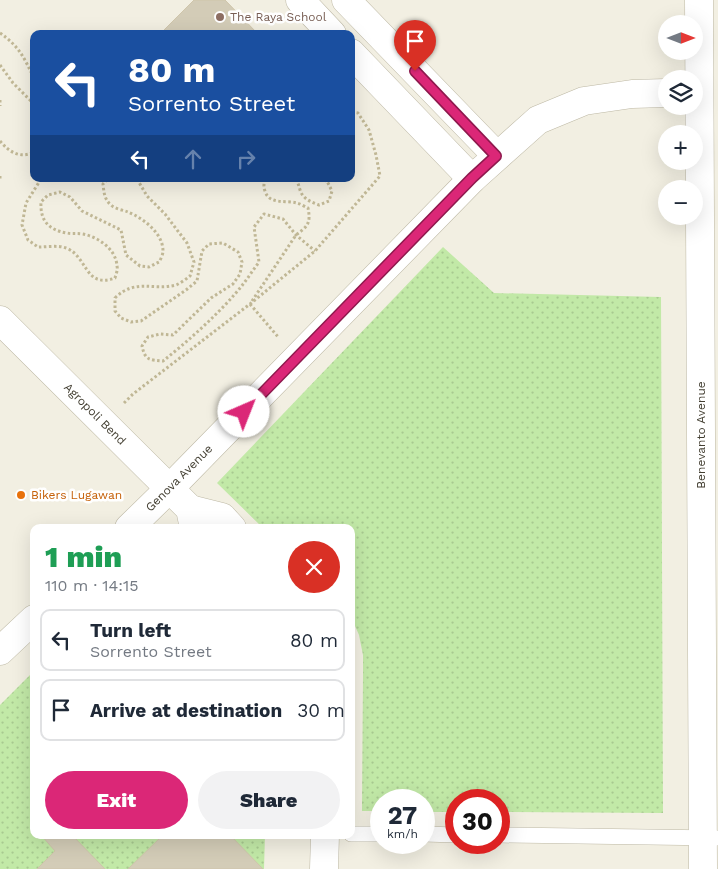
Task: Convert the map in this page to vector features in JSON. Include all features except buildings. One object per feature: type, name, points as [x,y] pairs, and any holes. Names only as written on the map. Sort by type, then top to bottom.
[{"type":"street","points":[[300,0],[328,30]]},
{"type":"street","points":[[346,0],[496,156]]},
{"type":"street","name":"Benevanto Avenue","points":[[699,0],[704,92],[710,838],[703,869]]},
{"type":"street","points":[[355,57],[472,178]]},
{"type":"street","name":"Genova Avenue","points":[[133,524],[297,359],[472,178],[538,120],[584,101],[632,94],[658,93]]},
{"type":"street","name":"Agropoli Bend","points":[[0,320],[170,488],[192,518],[222,517],[228,524]]},
{"type":"street","points":[[0,651],[30,623]]},
{"type":"street","points":[[324,869],[325,839]]},
{"type":"lane","points":[[355,834],[370,834]]},
{"type":"lane","points":[[510,835],[710,838]]},
{"type":"path","points":[[0,33],[20,51],[30,70]]},
{"type":"path","points":[[0,65],[13,83],[30,100]]},
{"type":"path","points":[[0,100],[0,106]]},
{"type":"path","points":[[103,422],[133,394],[250,304],[315,251],[380,176],[369,130],[358,113],[355,113]]},
{"type":"path","points":[[0,141],[6,149],[17,154],[30,154]]},
{"type":"path","points":[[39,182],[26,203],[22,225],[28,240],[38,247],[67,248],[78,256],[88,272],[96,278],[106,281],[115,278],[117,266],[113,252],[97,239],[83,234],[65,233],[52,228],[44,220],[40,211],[41,202],[48,195],[60,192],[70,197],[82,211],[121,230],[126,254],[140,266],[149,267],[160,262],[163,251],[160,239],[143,220],[112,206],[104,196],[103,184],[105,182]]},
{"type":"path","points":[[139,182],[147,196],[165,214],[187,243],[194,262],[190,276],[178,284],[136,286],[122,292],[115,298],[115,311],[121,318],[131,322],[141,321],[197,281],[202,251],[209,244],[223,243],[238,252],[242,262],[240,274],[233,284],[211,298],[173,335],[160,334],[148,337],[142,346],[144,354],[150,360],[163,361],[175,352],[236,294],[259,262],[254,227],[264,214],[282,219],[296,235],[315,251]]},
{"type":"path","points":[[250,304],[296,235],[306,227],[310,218],[308,208],[298,203],[277,202],[270,199],[264,191],[264,182]]},
{"type":"path","points":[[298,182],[302,194],[308,201],[320,205],[329,201],[332,191],[328,182]]},
{"type":"path","points":[[250,304],[297,359]]},
{"type":"green space","points":[[443,247],[494,293],[661,297],[663,813],[510,812],[510,789],[445,789],[445,812],[435,812],[435,789],[370,789],[370,811],[362,811],[363,655],[355,626],[355,524],[259,524],[217,483]]},
{"type":"green space","points":[[30,675],[30,839],[265,839],[264,869],[0,869],[0,705]]},
{"type":"place","name":"The Raya School","points":[[220,17]]},
{"type":"place","name":"Bikers Lugawan","points":[[21,495]]},
{"type":"route","points":[[244,412],[472,178],[496,156],[415,71]]}]
